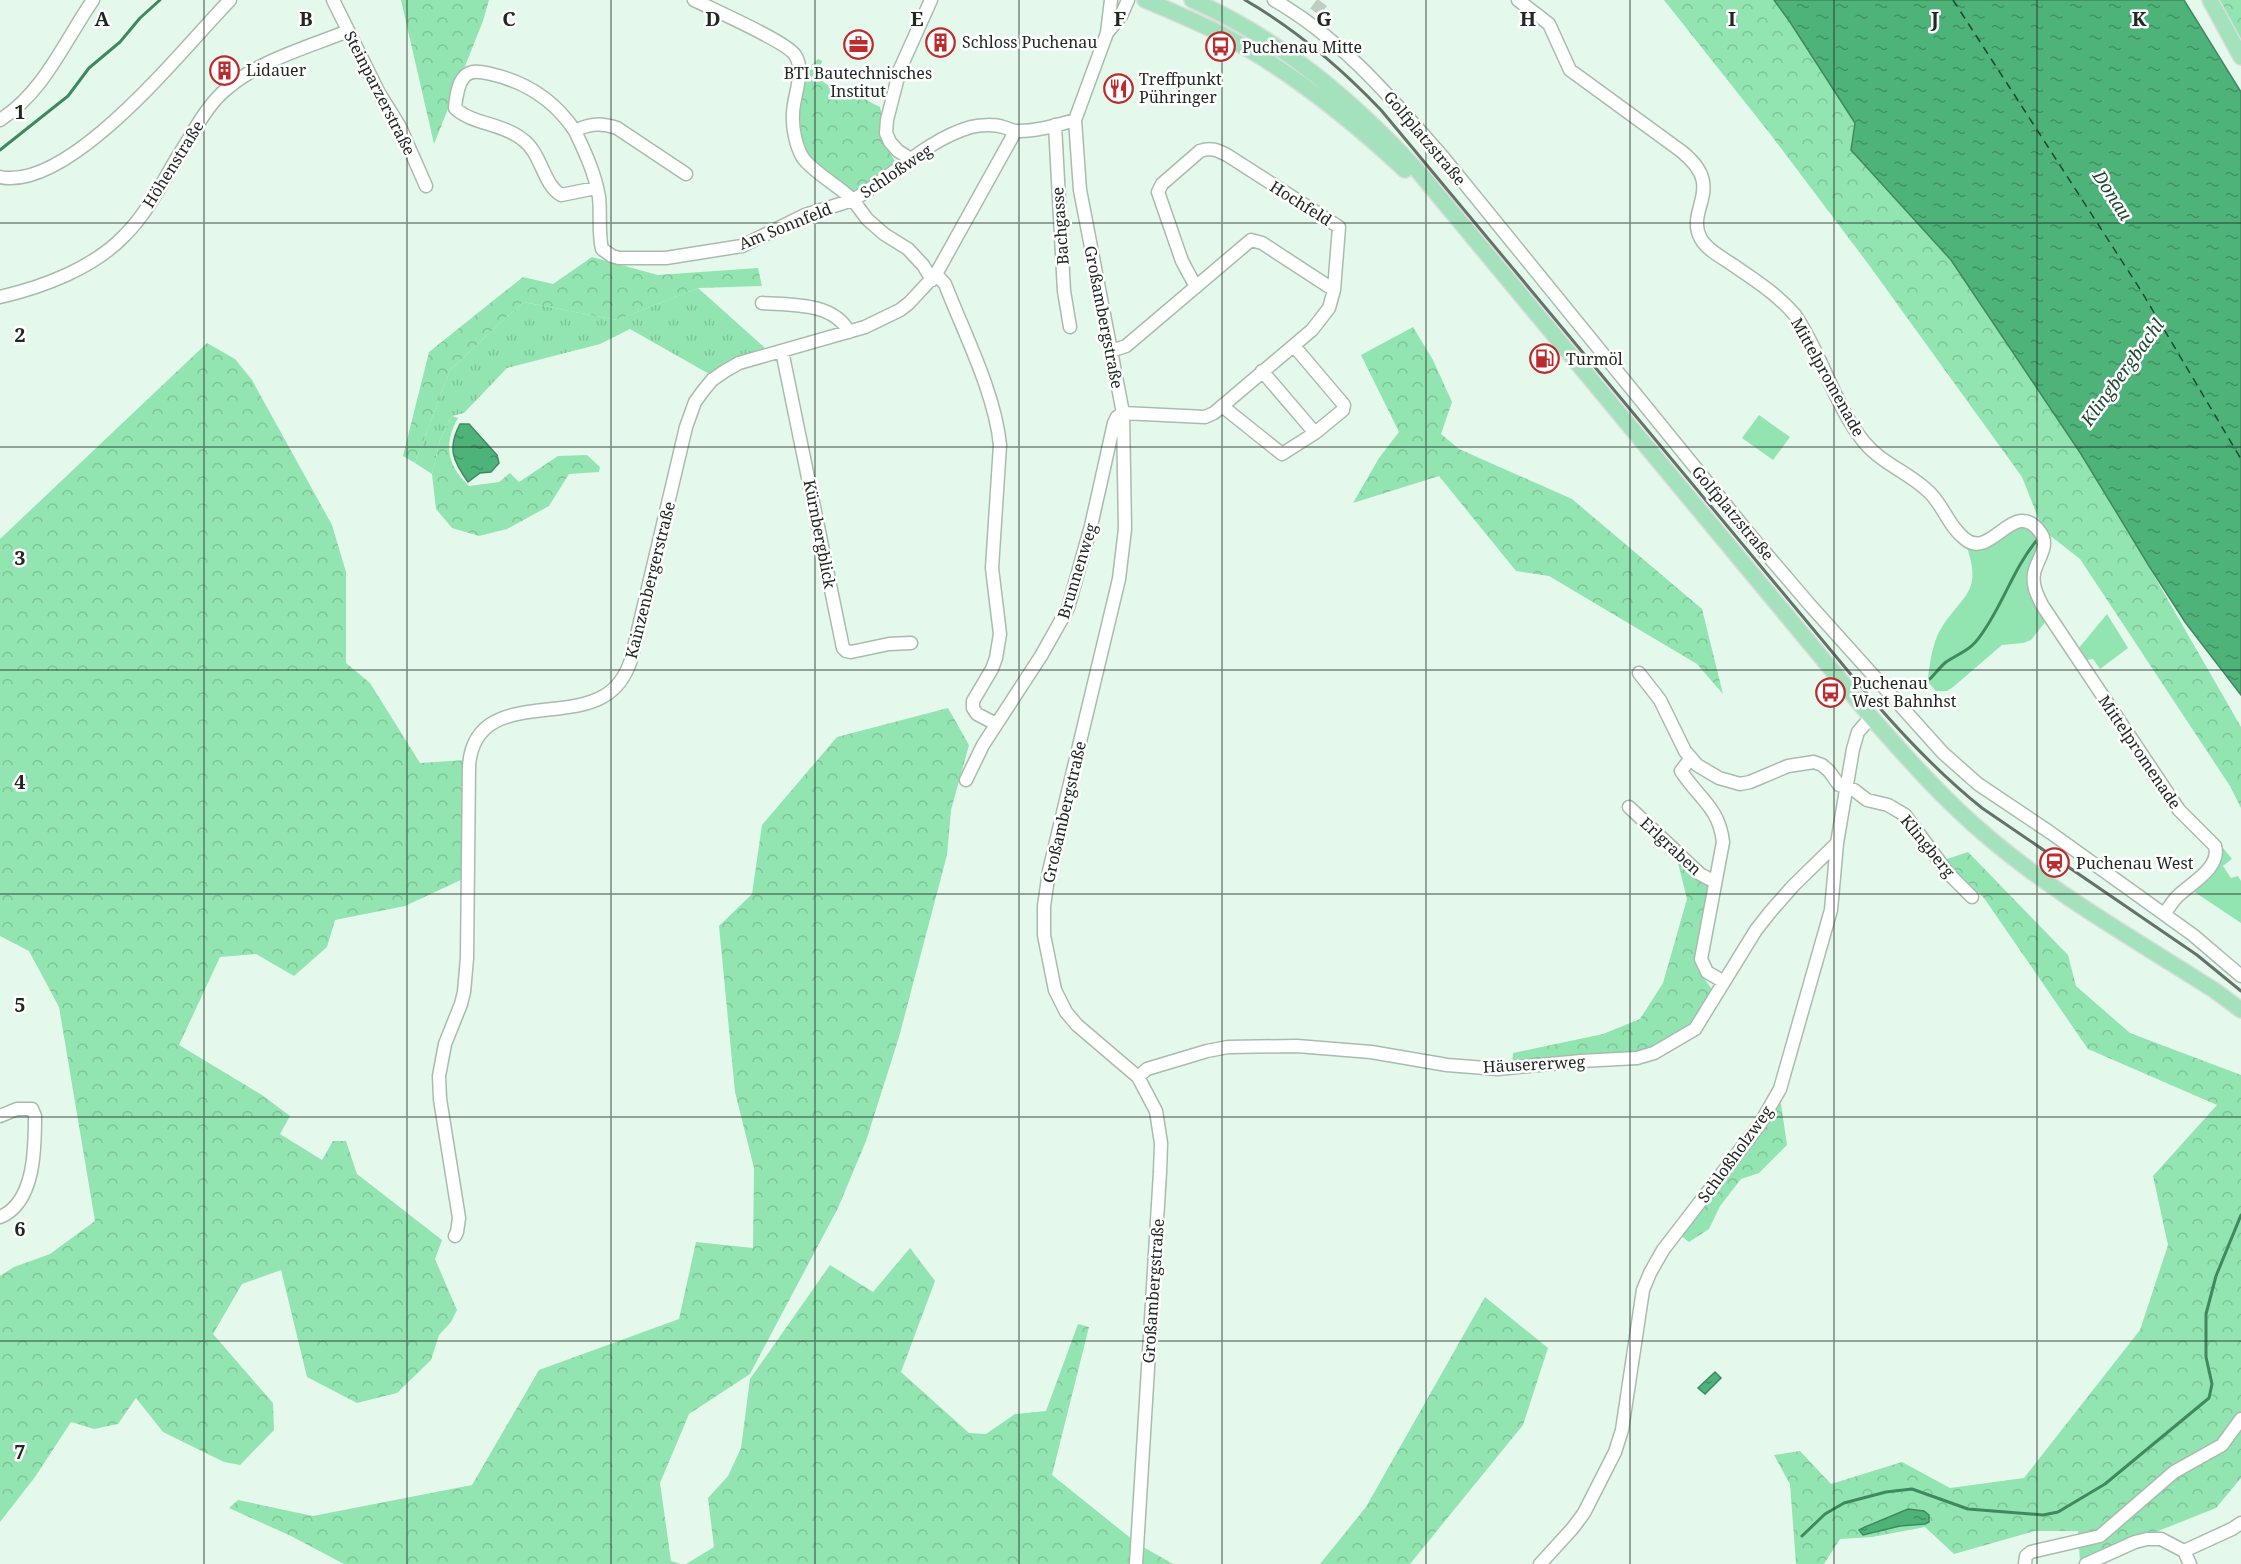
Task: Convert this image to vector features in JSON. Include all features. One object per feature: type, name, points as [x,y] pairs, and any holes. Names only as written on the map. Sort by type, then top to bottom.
[{"type":"main road","points":[[1145,0],[1218,32],[1313,92],[1372,139],[1451,213]]},
{"type":"main road","points":[[1191,0],[1254,31],[1333,87],[1382,132],[1418,171],[1871,717],[1917,769],[1989,838],[2032,872],[2214,990],[2241,1010]]},
{"type":"main road","points":[[2210,0],[2241,57]]},
{"type":"street","points":[[0,120],[15,111],[36,90],[93,0]]},
{"type":"street","points":[[0,177],[16,178],[39,172],[58,163],[83,146],[125,111],[175,61],[230,0]]},
{"type":"street","name":"Steinparzerstraße","points":[[333,0],[379,93],[400,128],[426,186]]},
{"type":"street","name":"Schloßweg","points":[[694,0],[764,35],[794,54],[798,61],[798,74],[793,114],[803,158],[844,190],[853,200],[911,159],[956,132],[974,126],[1003,127],[1015,132],[1075,120]]},
{"type":"street","points":[[911,159],[898,151],[890,141],[886,133],[887,120],[900,69],[931,0]]},
{"type":"street","name":"Großambergstraße","points":[[1111,0],[1107,33],[1075,120],[1080,190],[1123,413],[1125,530],[1119,579],[1049,871],[1044,906],[1044,935],[1055,990],[1066,1012],[1089,1036],[1138,1077],[1156,1111],[1161,1143],[1136,1564]]},
{"type":"street","name":"Großambergstraße","points":[[1107,33],[1121,16],[1128,0]]},
{"type":"street","name":"Golfplatzstraße","points":[[1274,0],[1298,13],[1312,17],[1406,115],[1810,605],[1943,753],[1978,784],[2051,833],[2193,935],[2241,976]]},
{"type":"street","name":"Mittelpromenade","points":[[1518,0],[1549,24],[1570,70],[1681,151],[1696,165],[1700,171],[1704,188],[1697,224],[1702,240],[1708,247],[1783,301],[1795,315],[1863,441],[1931,494],[1959,534],[1967,541],[1980,543],[1988,541],[2008,525],[2017,521],[2028,522],[2040,532],[2044,543],[2033,580],[2042,605],[2179,810],[2215,846],[2217,854],[2214,861],[2201,877],[2177,897],[2164,914]]},
{"type":"street","name":"Höhenstraße","points":[[0,297],[17,293],[78,269],[102,256],[125,235],[139,218],[200,120],[221,94],[254,70],[348,31]]},
{"type":"street","name":"Am Sonnfeld","points":[[596,188],[561,195],[553,189],[538,158],[523,139],[501,126],[462,115],[455,108],[456,96],[463,78],[470,72],[480,72],[517,81],[565,115],[588,159],[596,188],[602,249],[612,256],[666,258],[742,246],[805,215],[853,200]]},
{"type":"street","points":[[575,131],[593,124],[605,124],[617,128],[686,174]]},
{"type":"street","name":"Bachgasse","points":[[1055,125],[1064,291],[1070,327]]},
{"type":"street","name":"Kainzenbergerstraße","points":[[455,1236],[459,1218],[440,1099],[439,1076],[445,1044],[461,1004],[465,985],[469,776],[472,749],[481,734],[501,719],[522,713],[588,703],[606,696],[620,682],[631,660],[686,428],[695,402],[712,380],[739,363],[865,327],[900,310],[934,277],[1015,132]]},
{"type":"street","name":"Hochfeld","points":[[1196,287],[1182,261],[1158,192],[1162,184],[1206,148],[1227,155],[1339,227],[1335,290]]},
{"type":"street","points":[[853,200],[867,219],[884,234],[908,249],[934,277],[945,284],[978,367],[998,427],[1000,445],[992,568],[1000,634],[992,669],[973,701],[973,708],[977,714],[996,724]]},
{"type":"street","points":[[1111,351],[1126,346],[1251,240],[1262,243],[1335,290],[1324,317],[1214,413],[1205,417],[1123,413]]},
{"type":"street","points":[[762,303],[820,308],[842,322],[849,332]]},
{"type":"street","points":[[1222,405],[1282,454],[1315,433],[1343,410],[1344,405],[1293,345]]},
{"type":"street","name":"Kürnbergblick","points":[[782,351],[843,648],[851,652],[889,644],[911,643]]},
{"type":"street","points":[[1262,371],[1315,433]]},
{"type":"street","name":"Brunnenweg","points":[[966,780],[975,759],[1041,656],[1068,608],[1091,526],[1114,423],[1123,413]]},
{"type":"street","name":"Erlgraben","points":[[1639,673],[1660,700],[1690,759],[1719,778],[1740,784],[1750,782],[1788,765],[1814,762],[1829,771],[1839,785],[1847,788]]},
{"type":"street","name":"Schloßholzweg","points":[[1540,1564],[1584,1513],[1615,1452],[1622,1430],[1643,1290],[1650,1273],[1663,1250],[1760,1124],[1780,1089],[1831,910],[1837,843],[1858,732],[1871,717]]},
{"type":"street","name":"Erlgraben","points":[[1690,759],[1681,771],[1711,808],[1722,830],[1723,842],[1701,959],[1707,972],[1724,982]]},
{"type":"street","name":"Klingberg","points":[[1847,788],[1854,790],[1867,800],[1888,805],[1905,815],[1948,873],[1972,897]]},
{"type":"street","name":"Erlgraben","points":[[1629,807],[1700,874],[1715,882]]},
{"type":"street","name":"Häusererweg","points":[[1138,1077],[1147,1069],[1228,1047],[1297,1046],[1371,1052],[1447,1065],[1498,1069],[1637,1058],[1654,1053],[1695,1029],[1756,930],[1793,886],[1837,843]]},
{"type":"street","points":[[0,1116],[26,1108],[32,1109],[35,1116],[33,1164],[25,1191],[15,1209],[0,1217]]},
{"type":"street","points":[[2025,1564],[2026,1556],[2031,1552],[2100,1536],[2174,1472],[2222,1445],[2241,1419]]},
{"type":"street","points":[[2184,1551],[2232,1529],[2241,1522]]},
{"type":"street","points":[[2086,1564],[2147,1539],[2162,1539],[2184,1551],[2190,1564]]},
{"type":"green space","points":[[401,0],[489,0],[483,21],[434,144]]},
{"type":"green space","points":[[1664,0],[1774,0],[1790,22],[1856,123],[1852,150],[1951,260],[2081,454],[2241,727],[2241,808],[2230,786],[2080,559],[2043,530],[2022,477],[1869,265],[1771,135]]},
{"type":"green space","points":[[2218,0],[2241,0],[2241,42]]},
{"type":"green space","points":[[818,59],[822,61],[817,76],[825,83],[880,107],[881,139],[895,161],[869,184],[853,194],[817,165],[804,146],[800,124],[802,87],[809,69]]},
{"type":"green space","points":[[592,257],[658,275],[758,268],[762,286],[698,288],[617,320],[523,302],[450,370],[415,463],[403,456],[429,352],[523,277],[553,284]]},
{"type":"green space","points":[[698,288],[765,348],[730,361],[711,375],[630,329],[600,344],[507,368],[464,413],[452,416],[440,440],[432,474],[415,463],[450,370],[523,302],[617,320]]},
{"type":"green space","points":[[1413,327],[1433,360],[1452,402],[1441,434],[1459,449],[1572,499],[1702,609],[1723,694],[1697,664],[1549,576],[1516,571],[1439,476],[1353,503],[1379,458],[1399,432],[1361,355]]},
{"type":"green space","points":[[207,343],[235,359],[252,380],[332,525],[346,572],[346,663],[370,683],[420,763],[466,760],[465,878],[405,906],[335,920],[327,947],[294,976],[256,954],[220,957],[179,1045],[262,1095],[290,1116],[280,1134],[322,1160],[333,1141],[346,1141],[357,1174],[442,1240],[435,1259],[457,1310],[451,1322],[439,1335],[431,1360],[397,1393],[357,1403],[307,1377],[281,1270],[242,1284],[213,1334],[273,1403],[274,1430],[240,1465],[224,1462],[163,1432],[136,1398],[118,1424],[94,1429],[71,1422],[35,1477],[0,1522],[0,1276],[14,1267],[50,1254],[95,1221],[59,1007],[29,951],[0,936],[0,539]]},
{"type":"green space","points":[[1759,415],[1790,437],[1773,460],[1742,438]]},
{"type":"green space","points":[[452,416],[458,418],[450,437],[452,463],[469,486],[499,482],[510,473],[519,482],[558,456],[587,455],[600,467],[599,472],[569,474],[549,506],[507,529],[479,536],[452,528],[436,509],[432,474],[440,440]]},
{"type":"green space","points":[[2016,526],[2033,529],[2040,545],[2031,567],[2046,621],[2031,640],[2002,645],[1953,687],[1947,691],[1936,691],[1928,678],[1935,643],[1939,632],[1968,593],[1971,584],[1971,562],[1966,545]]},
{"type":"green space","points":[[2107,614],[2128,648],[2100,669],[2093,659],[2086,660],[2078,649]]},
{"type":"green space","points":[[948,708],[969,745],[951,810],[947,855],[899,1037],[866,1141],[838,1208],[750,1374],[689,1414],[660,1483],[671,1561],[681,1564],[344,1564],[291,1536],[229,1508],[238,1500],[313,1516],[472,1485],[539,1370],[679,1319],[696,1242],[753,1248],[754,1168],[735,1092],[719,926],[752,894],[762,825],[837,737]]},
{"type":"green space","points":[[2219,843],[2232,859],[2223,866],[2231,878],[2238,876],[2241,881],[2241,923],[2190,889]]},
{"type":"green space","points":[[1968,852],[2068,955],[2076,986],[2130,1033],[2241,1075],[2241,1478],[2216,1508],[2080,1562],[2078,1531],[2035,1531],[1954,1554],[1925,1527],[1872,1537],[1840,1539],[1824,1564],[1796,1564],[1790,1484],[1774,1455],[1800,1451],[1831,1484],[1902,1462],[1950,1488],[2024,1478],[2140,1330],[2168,1245],[2153,1176],[2217,1105],[2088,1049],[1984,898],[1944,860]]},
{"type":"green space","points":[[1677,859],[1710,884],[1697,959],[1702,976],[1712,989],[1692,1026],[1653,1050],[1633,1055],[1512,1065],[1513,1053],[1603,1034],[1640,1019],[1663,983],[1687,899]]},
{"type":"green space","points":[[1777,1098],[1781,1104],[1787,1145],[1759,1173],[1741,1179],[1720,1206],[1709,1229],[1689,1242],[1680,1235]]},
{"type":"green space","points":[[910,1248],[935,1281],[901,1372],[969,1433],[986,1434],[1015,1414],[1046,1411],[1078,1324],[1089,1327],[1052,1475],[1138,1544],[1173,1564],[686,1564],[714,1547],[708,1498],[728,1476],[741,1448],[750,1379],[830,1265],[873,1292]]},
{"type":"green space","points":[[1485,1297],[1548,1348],[1523,1425],[1410,1564],[1320,1564],[1366,1507]]},
{"type":"water","name":"Donau","points":[[1774,0],[2184,0],[2241,92],[2241,695],[2185,622],[2081,454],[1951,260],[1851,150],[1855,123]]},
{"type":"water","points":[[460,424],[469,424],[497,455],[499,463],[491,472],[480,473],[468,482],[455,461],[453,447]]},
{"type":"water","points":[[1715,1372],[1721,1378],[1705,1394],[1698,1388]]},
{"type":"water","points":[[1908,1509],[1924,1511],[1929,1515],[1929,1522],[1863,1535],[1859,1530],[1865,1527]]},
{"type":"waterway","points":[[0,150],[68,96],[89,68],[120,42],[140,18],[160,0]]},
{"type":"waterway","name":"Klingbergbachl","points":[[1930,679],[1946,662],[1968,649],[1980,636],[2022,561],[2037,540]]},
{"type":"waterway","points":[[1802,1536],[1825,1514],[1844,1503],[1886,1492],[1912,1489],[1968,1509],[2043,1515],[2058,1512],[2105,1484],[2209,1398],[2212,1384],[2206,1357],[2206,1314],[2216,1276],[2241,1215]]},
{"type":"ferry route","points":[[1953,0],[2140,289],[2241,459]]},
{"type":"tunnel","points":[[1315,12],[1324,0]]},
{"type":"railway","points":[[1245,0],[1317,50],[1381,110],[1848,671],[1928,760],[1982,808],[2197,955],[2241,991]]},
{"type":"place","name":"Schloss Puchenau","points":[[941,42]]},
{"type":"place","name":"BTI Bautechnisches Institut","points":[[858,45]]},
{"type":"place","name":"Puchenau Mitte","points":[[1221,47]]},
{"type":"place","name":"Lidauer","points":[[225,70]]},
{"type":"place","name":"Treffpunkt Pühringer","points":[[1118,88]]},
{"type":"place","name":"Turmöl","points":[[1545,359]]},
{"type":"place","name":"Puchenau West Bahnhst","points":[[1831,692]]},
{"type":"place","name":"Puchenau West","points":[[2055,863]]}]
